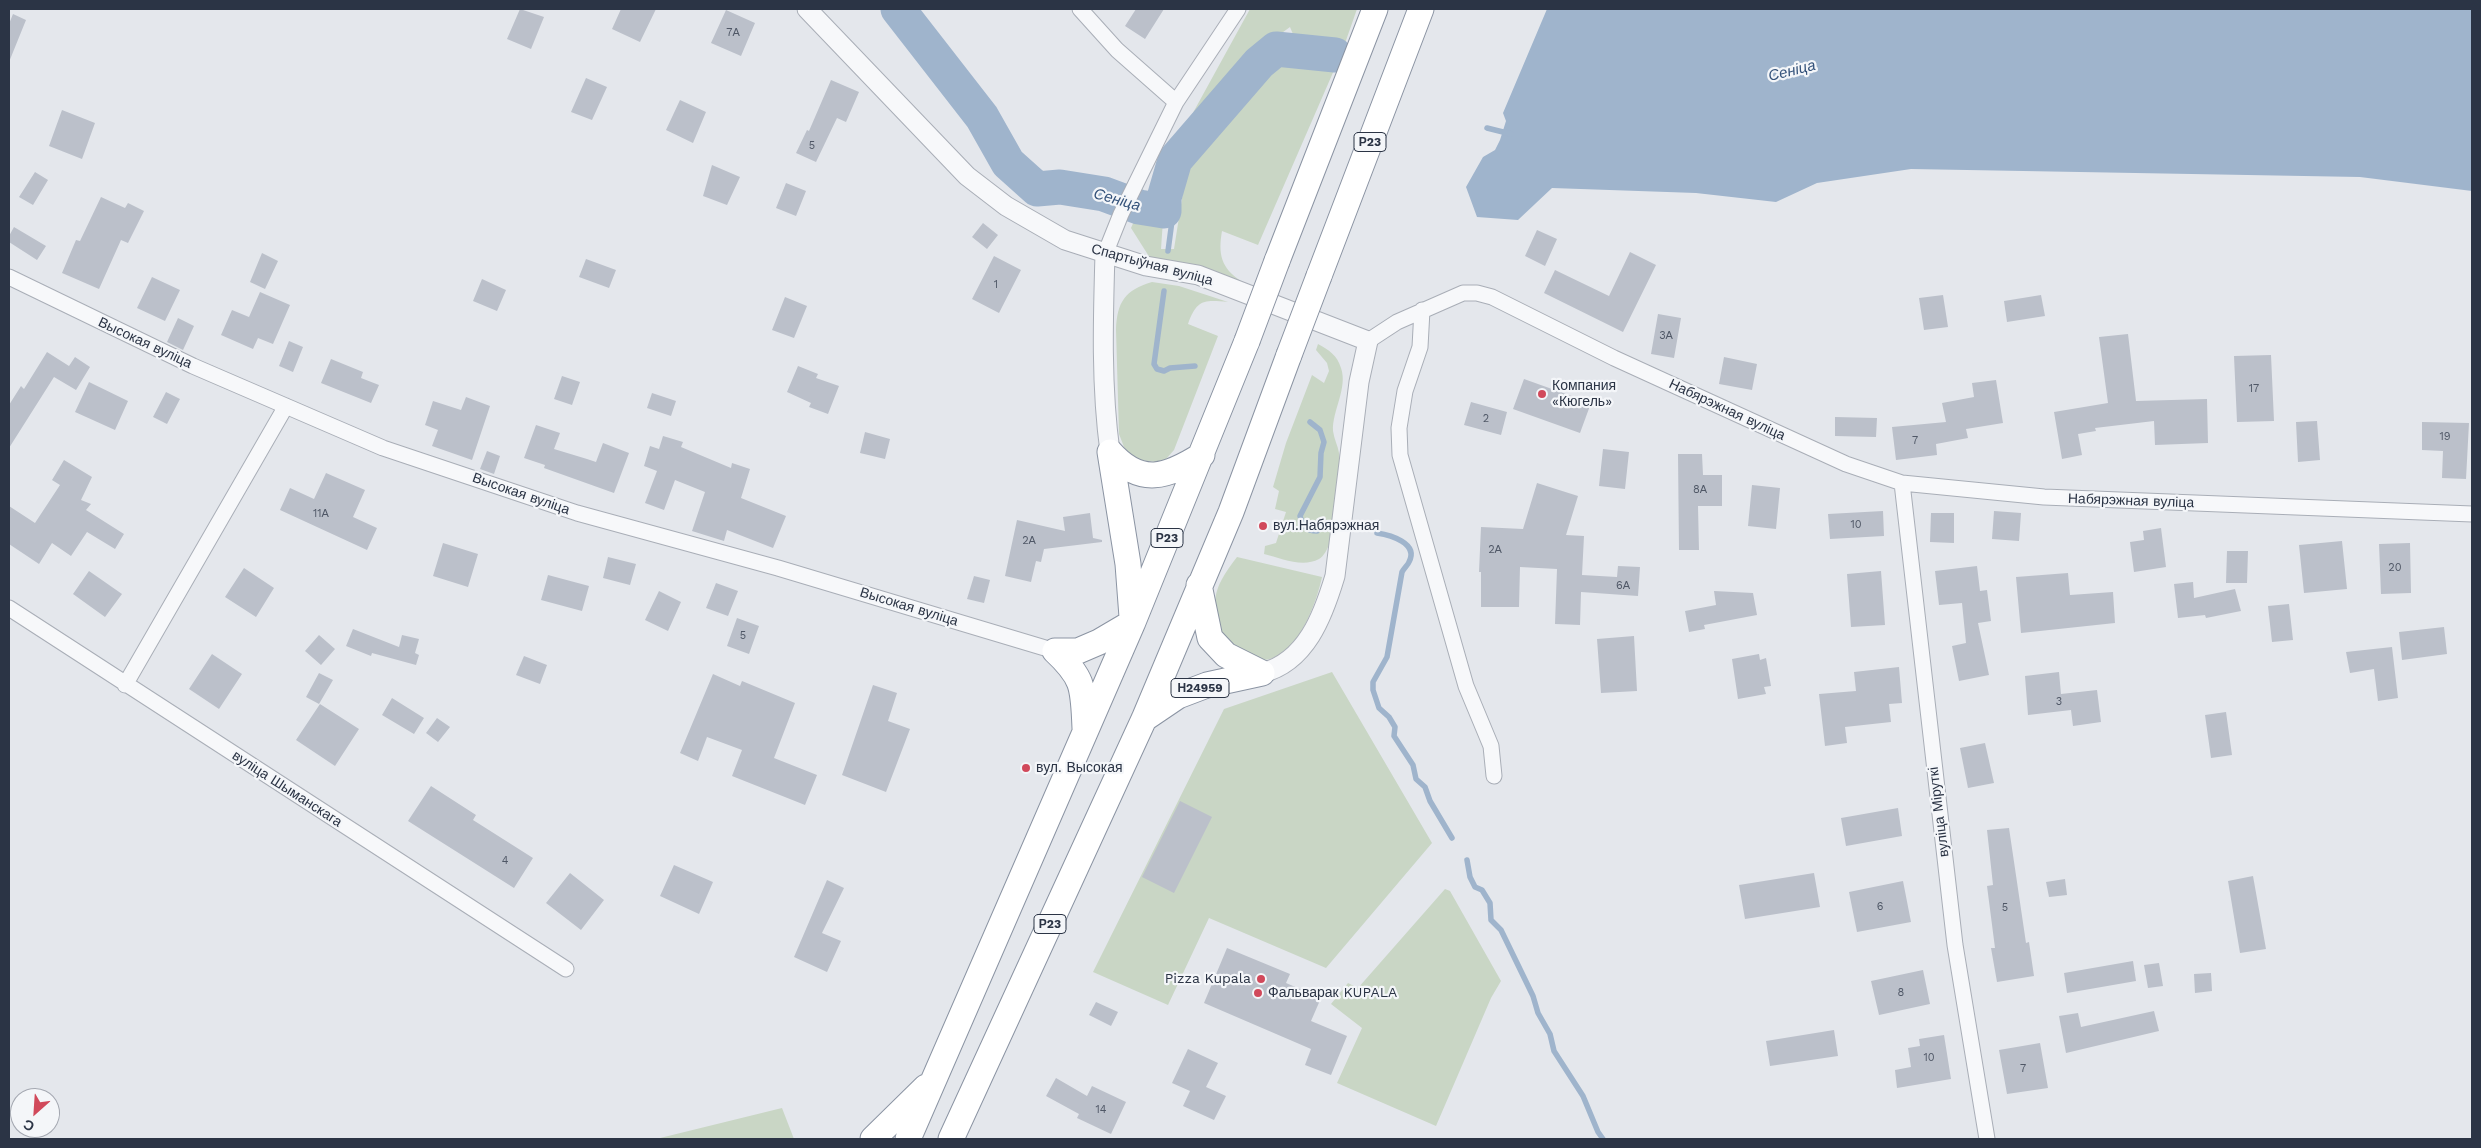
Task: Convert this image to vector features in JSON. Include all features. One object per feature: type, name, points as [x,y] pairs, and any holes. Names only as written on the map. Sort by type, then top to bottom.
[{"type":"highway","name":"Р23","points":[[908,1139],[938,1074],[1133,622],[1202,454],[1375,9]]},
{"type":"highway","name":"Р23","points":[[954,1136],[1144,719],[1231,512],[1421,9]]},
{"type":"highway","points":[[1110,452],[1119,462],[1135,473],[1158,475],[1177,470],[1202,454]]},
{"type":"highway","points":[[1055,651],[1078,651],[1099,642],[1133,622],[1128,564],[1110,452]]},
{"type":"highway","name":"Н24959","points":[[1199,585],[1210,638],[1226,655],[1262,673]]},
{"type":"highway","points":[[1055,651],[1071,666],[1082,684],[1085,733]]},
{"type":"highway","name":"Н24959","points":[[1144,719],[1185,694],[1207,685],[1262,673]]},
{"type":"highway","name":"Р23","points":[[874,1139],[938,1074]]},
{"type":"street","name":"Спартыўная вуліца","points":[[807,9],[967,176],[1006,206],[1065,240],[1146,266],[1198,275],[1368,341]]},
{"type":"street","points":[[1080,9],[1117,50],[1176,102]]},
{"type":"street","points":[[1110,452],[1104,390],[1105,254],[1121,214],[1176,102],[1238,9]]},
{"type":"street","name":"Высокая вуліца","points":[[9,277],[193,366],[383,448],[577,513],[778,568],[1055,651]]},
{"type":"street","name":"Набярэжная вуліца","points":[[1368,341],[1397,322],[1422,310],[1463,293],[1477,293],[1492,297],[1614,358],[1866,473],[1902,483],[2044,497],[2472,514]]},
{"type":"street","points":[[1422,310],[1420,347],[1406,391],[1399,428],[1400,455],[1466,686],[1491,746],[1494,776]]},
{"type":"street","name":"Н24959","points":[[1262,673],[1274,670],[1300,650],[1310,637],[1327,602],[1335,576],[1359,382],[1368,341]]},
{"type":"street","points":[[125,685],[286,406]]},
{"type":"street","name":"вуліца Міруткі","points":[[1902,483],[1955,945],[1987,1139]]},
{"type":"street","name":"вуліца Шыманскага","points":[[9,608],[125,685],[566,969]]},
{"type":"green space","points":[[1250,9],[1357,9],[1343,49],[1297,44],[1290,27],[1257,51],[1170,158],[1160,191],[1150,191]]},
{"type":"green space","points":[[1287,56],[1338,61],[1258,245],[1222,231],[1220,247],[1222,260],[1229,271],[1241,281],[1178,262],[1150,258],[1131,228],[1138,212],[1156,216],[1163,220],[1161,249],[1174,249],[1183,192],[1180,167],[1221,120]]},
{"type":"green space","points":[[1152,282],[1179,286],[1228,302],[1207,301],[1198,306],[1191,316],[1188,324],[1218,336],[1174,450],[1166,459],[1156,462],[1140,460],[1129,454],[1119,434],[1116,330],[1118,312],[1124,298],[1135,289]]},
{"type":"green space","points":[[1318,344],[1335,356],[1343,376],[1333,423],[1333,431],[1339,453],[1339,493],[1334,527],[1325,552],[1319,559],[1306,563],[1284,560],[1264,554],[1265,546],[1276,543],[1286,512],[1275,509],[1279,491],[1273,487],[1286,443],[1312,375],[1324,383],[1329,371],[1327,363],[1316,350]]},
{"type":"green space","points":[[1237,557],[1322,577],[1315,602],[1302,629],[1285,651],[1274,658],[1258,660],[1219,641],[1215,616],[1216,597],[1222,579]]},
{"type":"green space","points":[[1332,672],[1432,843],[1326,968],[1209,918],[1168,1005],[1093,972],[1224,709]]},
{"type":"green space","points":[[1445,889],[1450,891],[1501,981],[1491,998],[1436,1126],[1337,1083],[1362,1028],[1331,1004],[1348,983],[1358,988]]},
{"type":"green space","points":[[782,1108],[794,1139],[656,1139]]},
{"type":"water","points":[[1547,9],[2472,9],[2472,191],[2360,177],[1911,169],[1817,183],[1776,202],[1696,193],[1552,188],[1518,220],[1477,217],[1466,187],[1483,157],[1495,150],[1500,140],[1506,121],[1503,113]]},
{"type":"building","points":[[520,9],[544,17],[531,49],[507,39]]},
{"type":"building","points":[[621,9],[656,9],[640,42],[612,29]]},
{"type":"building","points":[[1136,9],[1164,9],[1145,39],[1125,26]]},
{"type":"building","points":[[726,10],[755,23],[741,56],[711,43]]},
{"type":"building","points":[[13,14],[26,20],[9,62],[9,24]]},
{"type":"building","points":[[586,78],[607,87],[592,120],[571,112]]},
{"type":"building","points":[[831,80],[859,92],[846,122],[837,118],[816,162],[796,153],[807,130],[809,131]]},
{"type":"building","points":[[680,100],[706,112],[693,143],[666,130]]},
{"type":"building","points":[[62,110],[95,123],[82,159],[49,146]]},
{"type":"building","points":[[712,165],[740,177],[727,205],[703,196]]},
{"type":"building","points":[[35,172],[48,180],[33,205],[19,197]]},
{"type":"building","points":[[786,183],[806,191],[796,216],[776,208]]},
{"type":"building","points":[[101,197],[125,208],[128,203],[144,211],[128,243],[121,240],[99,289],[62,273],[76,240],[80,241]]},
{"type":"building","points":[[983,223],[998,235],[987,249],[972,237]]},
{"type":"building","points":[[14,227],[46,246],[37,260],[9,242],[9,236]]},
{"type":"building","points":[[1537,230],[1557,239],[1545,266],[1525,256]]},
{"type":"building","points":[[1630,252],[1656,265],[1623,332],[1544,293],[1555,270],[1609,296]]},
{"type":"building","points":[[262,253],[278,261],[265,289],[250,282]]},
{"type":"building","points":[[994,256],[1021,270],[999,313],[972,299]]},
{"type":"building","points":[[586,259],[616,270],[609,288],[579,277]]},
{"type":"building","points":[[152,277],[180,290],[165,321],[137,308]]},
{"type":"building","points":[[482,279],[506,290],[497,311],[473,301]]},
{"type":"building","points":[[260,292],[290,305],[273,344],[258,338],[253,349],[221,335],[232,310],[249,317]]},
{"type":"building","points":[[1943,295],[1948,327],[1924,330],[1919,298]]},
{"type":"building","points":[[2041,295],[2045,316],[2007,322],[2004,301]]},
{"type":"building","points":[[785,297],[807,306],[794,338],[772,330]]},
{"type":"building","points":[[1658,314],[1681,318],[1674,358],[1651,354]]},
{"type":"building","points":[[178,318],[194,326],[183,350],[167,342]]},
{"type":"building","points":[[2128,334],[2136,401],[2207,399],[2208,443],[2155,445],[2154,421],[2095,428],[2096,431],[2078,434],[2082,455],[2062,459],[2054,412],[2108,403],[2099,337]]},
{"type":"building","points":[[289,341],[303,347],[293,372],[279,366]]},
{"type":"building","points":[[47,352],[69,366],[75,357],[90,367],[76,390],[54,377],[9,448],[9,405],[21,386],[24,389]]},
{"type":"building","points":[[2271,355],[2274,421],[2237,422],[2234,356]]},
{"type":"building","points":[[1724,357],[1757,364],[1752,390],[1719,384]]},
{"type":"building","points":[[331,359],[363,372],[361,378],[379,385],[371,403],[321,383]]},
{"type":"building","points":[[798,366],[818,374],[816,378],[839,386],[828,414],[809,407],[811,403],[787,392]]},
{"type":"building","points":[[562,376],[580,382],[572,405],[554,399]]},
{"type":"building","points":[[1524,379],[1591,403],[1580,433],[1513,409]]},
{"type":"building","points":[[1996,380],[2003,423],[1966,429],[1968,438],[1936,444],[1937,455],[1896,460],[1892,427],[1946,422],[1942,403],[1974,397],[1972,383]]},
{"type":"building","points":[[89,382],[128,401],[115,430],[75,412]]},
{"type":"building","points":[[166,392],[180,399],[167,424],[153,417]]},
{"type":"building","points":[[652,393],[676,401],[671,416],[647,408]]},
{"type":"building","points":[[466,397],[490,406],[472,460],[432,446],[438,430],[425,425],[433,401],[461,410]]},
{"type":"building","points":[[1471,402],[1507,412],[1501,435],[1464,425]]},
{"type":"building","points":[[1835,417],[1877,418],[1876,437],[1835,436]]},
{"type":"building","points":[[2317,421],[2320,460],[2298,462],[2296,422]]},
{"type":"building","points":[[2422,422],[2469,423],[2466,479],[2442,478],[2443,451],[2422,450]]},
{"type":"building","points":[[536,425],[560,433],[554,449],[596,462],[603,443],[629,453],[614,493],[544,468],[545,465],[524,458]]},
{"type":"building","points":[[865,432],[890,439],[885,459],[860,453]]},
{"type":"building","points":[[663,436],[683,442],[681,447],[731,468],[732,463],[750,469],[741,498],[786,516],[773,548],[727,530],[724,541],[692,531],[705,492],[675,480],[664,510],[645,503],[657,471],[644,466],[650,446],[659,449]]},
{"type":"building","points":[[1603,449],[1629,452],[1625,489],[1599,486]]},
{"type":"building","points":[[487,451],[500,456],[494,474],[480,469]]},
{"type":"building","points":[[1678,454],[1702,454],[1703,475],[1722,475],[1722,506],[1698,506],[1699,550],[1679,550]]},
{"type":"building","points":[[64,460],[92,477],[81,500],[91,504],[86,510],[124,534],[115,549],[87,532],[71,556],[52,543],[39,564],[9,544],[9,506],[35,523],[60,485],[52,480]]},
{"type":"building","points":[[326,473],[365,490],[353,517],[377,528],[367,550],[280,510],[290,488],[314,499]]},
{"type":"building","points":[[1537,483],[1578,496],[1566,535],[1584,536],[1582,575],[1617,577],[1618,566],[1640,567],[1638,596],[1581,592],[1580,625],[1555,624],[1557,569],[1520,567],[1519,607],[1481,607],[1481,572],[1479,572],[1481,527],[1523,529]]},
{"type":"building","points":[[1752,485],[1780,488],[1776,529],[1748,526]]},
{"type":"building","points":[[1883,511],[1884,536],[1830,539],[1828,514]]},
{"type":"building","points":[[1994,511],[2021,513],[2019,541],[1992,539]]},
{"type":"building","points":[[1090,513],[1093,538],[1102,540],[1102,542],[1044,549],[1041,562],[1036,561],[1031,582],[1005,576],[1017,520],[1065,531],[1063,517]]},
{"type":"building","points":[[1931,513],[1954,513],[1954,543],[1930,542]]},
{"type":"building","points":[[2161,528],[2166,567],[2134,572],[2130,542],[2144,540],[2143,531]]},
{"type":"building","points":[[2342,541],[2347,589],[2304,593],[2299,545]]},
{"type":"building","points":[[443,543],[478,554],[468,587],[433,576]]},
{"type":"building","points":[[2410,543],[2411,593],[2381,594],[2379,544]]},
{"type":"building","points":[[2227,551],[2248,551],[2247,583],[2226,583]]},
{"type":"building","points":[[608,557],[636,564],[630,585],[603,578]]},
{"type":"building","points":[[1977,566],[1980,591],[1987,590],[1991,621],[1978,623],[1989,675],[1959,681],[1952,646],[1966,643],[1962,603],[1939,605],[1935,571]]},
{"type":"building","points":[[244,568],[274,588],[256,617],[225,597]]},
{"type":"building","points":[[89,571],[122,594],[105,617],[73,594]]},
{"type":"building","points":[[1881,571],[1885,625],[1851,627],[1847,574]]},
{"type":"building","points":[[2068,573],[2070,595],[2113,592],[2115,623],[2021,633],[2016,577]]},
{"type":"building","points":[[548,575],[589,586],[582,611],[541,600]]},
{"type":"building","points":[[974,576],[990,580],[984,603],[967,599]]},
{"type":"building","points":[[2193,582],[2194,598],[2235,589],[2241,611],[2206,618],[2205,615],[2178,618],[2174,584]]},
{"type":"building","points":[[716,583],[738,591],[728,616],[706,608]]},
{"type":"building","points":[[659,591],[681,602],[668,631],[645,620]]},
{"type":"building","points":[[1714,591],[1753,593],[1757,615],[1704,625],[1705,629],[1689,632],[1685,611],[1716,605]]},
{"type":"building","points":[[2289,604],[2293,640],[2272,642],[2268,606]]},
{"type":"building","points":[[737,618],[759,626],[749,654],[727,646]]},
{"type":"building","points":[[2444,627],[2447,654],[2402,660],[2399,632]]},
{"type":"building","points":[[353,629],[399,647],[402,635],[419,639],[415,653],[419,655],[416,665],[372,653],[371,656],[346,646]]},
{"type":"building","points":[[319,635],[335,649],[321,665],[305,651]]},
{"type":"building","points":[[1634,636],[1637,691],[1601,693],[1597,639]]},
{"type":"building","points":[[2392,647],[2398,698],[2378,701],[2374,669],[2350,673],[2346,652]]},
{"type":"building","points":[[212,654],[242,674],[219,709],[189,689]]},
{"type":"building","points":[[1759,654],[1760,660],[1766,658],[1771,686],[1764,687],[1766,694],[1738,699],[1732,659]]},
{"type":"building","points":[[524,656],[547,665],[540,684],[516,675]]},
{"type":"building","points":[[1899,667],[1902,703],[1889,704],[1891,722],[1845,727],[1847,743],[1825,746],[1819,694],[1856,691],[1854,672]]},
{"type":"building","points":[[2059,672],[2061,694],[2097,690],[2101,722],[2073,726],[2071,710],[2028,715],[2025,676]]},
{"type":"building","points":[[319,673],[333,680],[319,704],[306,697]]},
{"type":"building","points":[[713,674],[740,686],[742,681],[795,703],[774,758],[817,775],[805,805],[732,776],[742,750],[707,737],[698,761],[680,753]]},
{"type":"building","points":[[873,685],[897,693],[888,721],[910,729],[886,792],[842,775]]},
{"type":"building","points":[[392,698],[424,718],[414,734],[382,715]]},
{"type":"building","points":[[320,704],[359,729],[335,766],[296,740]]},
{"type":"building","points":[[2226,712],[2232,755],[2211,758],[2205,715]]},
{"type":"building","points":[[437,718],[450,727],[438,742],[426,733]]},
{"type":"building","points":[[1985,743],[1994,783],[1968,788],[1960,748]]},
{"type":"building","points":[[431,786],[476,815],[473,820],[533,858],[514,888],[408,821]]},
{"type":"building","points":[[1180,801],[1212,817],[1174,893],[1142,877]]},
{"type":"building","points":[[1898,808],[1902,836],[1846,846],[1841,818]]},
{"type":"building","points":[[2009,828],[2026,943],[2029,942],[2034,976],[1997,982],[1991,948],[1995,948],[1987,886],[1993,885],[1987,830]]},
{"type":"building","points":[[674,865],[713,882],[699,914],[660,896]]},
{"type":"building","points":[[570,873],[604,900],[581,930],[546,903]]},
{"type":"building","points":[[1814,873],[1820,907],[1745,919],[1739,885]]},
{"type":"building","points":[[2253,876],[2266,949],[2240,953],[2228,881]]},
{"type":"building","points":[[2065,879],[2067,895],[2049,897],[2046,882]]},
{"type":"building","points":[[827,880],[844,888],[822,933],[841,941],[827,972],[794,957]]},
{"type":"building","points":[[1903,881],[1911,922],[1857,932],[1849,892]]},
{"type":"building","name":"Фальварак KUPALA","points":[[1227,948],[1290,974],[1286,983],[1321,998],[1311,1021],[1347,1036],[1331,1075],[1305,1065],[1311,1049],[1204,1003]]},
{"type":"building","points":[[2133,961],[2136,981],[2067,993],[2064,973]]},
{"type":"building","points":[[2159,963],[2163,986],[2148,988],[2144,965]]},
{"type":"building","points":[[1923,970],[1930,1004],[1879,1015],[1871,981]]},
{"type":"building","points":[[2211,973],[2212,991],[2195,993],[2194,974]]},
{"type":"building","points":[[1096,1002],[1118,1012],[1111,1026],[1089,1015]]},
{"type":"building","points":[[2154,1011],[2159,1031],[2066,1053],[2059,1016],[2078,1013],[2081,1027]]},
{"type":"building","points":[[1834,1030],[1838,1056],[1770,1066],[1766,1041]]},
{"type":"building","points":[[1944,1035],[1951,1079],[1897,1088],[1895,1070],[1911,1067],[1908,1048],[1920,1046],[1919,1039]]},
{"type":"building","points":[[2040,1043],[2048,1088],[2007,1094],[1999,1050]]},
{"type":"building","points":[[1188,1049],[1218,1063],[1206,1087],[1226,1096],[1214,1120],[1183,1106],[1190,1091],[1172,1083]]},
{"type":"building","points":[[1056,1078],[1087,1096],[1092,1086],[1126,1102],[1111,1134],[1077,1118],[1079,1114],[1046,1096]]},
{"type":"waterway","name":"Сеніца","points":[[898,9],[982,117],[1008,163],[1037,189],[1060,187],[1104,194],[1139,207],[1164,211],[1164,198],[1175,160],[1259,63],[1276,49],[1335,55]]},
{"type":"waterway","name":"Сеніца","points":[[1487,128],[1511,134]]},
{"type":"waterway","points":[[1164,211],[1172,221],[1168,251]]},
{"type":"waterway","points":[[1164,291],[1154,364],[1157,369],[1164,371],[1170,368],[1195,366]]},
{"type":"waterway","points":[[1310,422],[1320,430],[1324,442],[1321,453],[1320,477],[1300,516],[1302,523],[1306,527],[1317,531]]},
{"type":"waterway","points":[[1377,533],[1402,541],[1407,545],[1411,555],[1402,572],[1387,657],[1373,682],[1373,690],[1379,708],[1389,717],[1395,727],[1394,736],[1413,765],[1416,779],[1425,787],[1430,801],[1452,838]]},
{"type":"waterway","points":[[1467,860],[1470,877],[1475,887],[1482,890],[1490,903],[1491,920],[1501,930],[1533,996],[1538,1013],[1550,1034],[1554,1051],[1583,1096],[1598,1132],[1603,1139]]},
{"type":"place","name":"Компания «Кюгель»","points":[[1542,394]]},
{"type":"place","name":"вул.Набярэжная","points":[[1263,526]]},
{"type":"place","name":"вул. Высокая","points":[[1026,768]]},
{"type":"place","name":"Pizza Kupala","points":[[1261,979]]},
{"type":"place","name":"Фальварак KUPALA","points":[[1258,993]]}]
